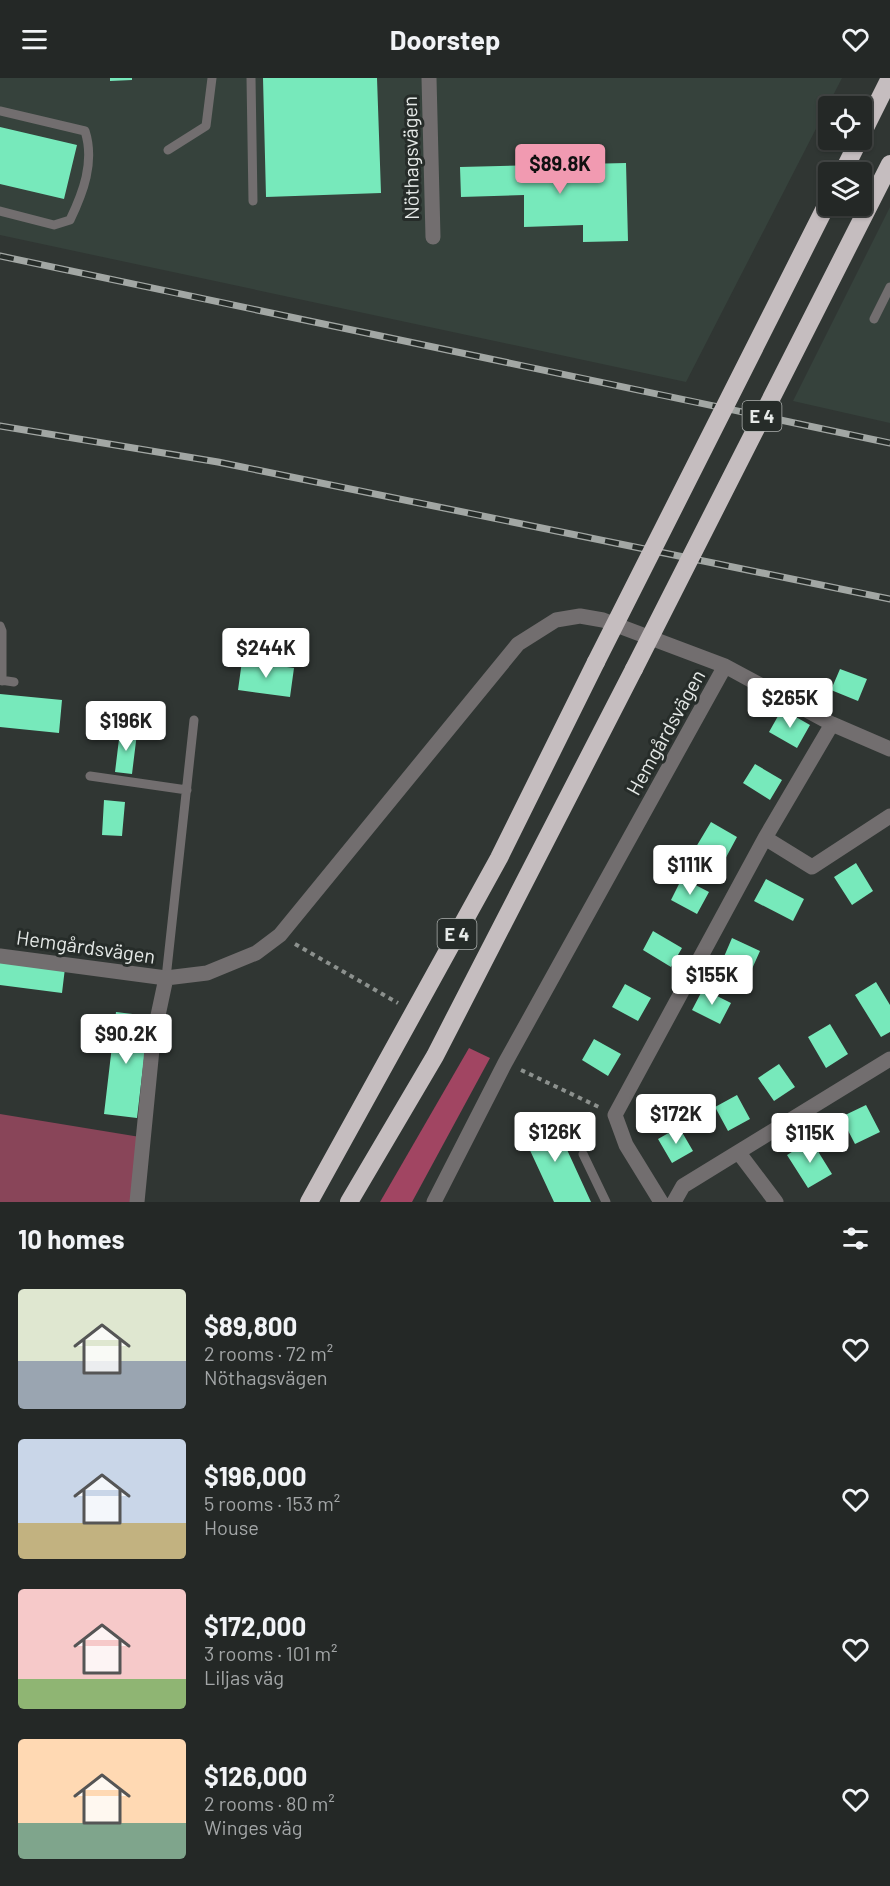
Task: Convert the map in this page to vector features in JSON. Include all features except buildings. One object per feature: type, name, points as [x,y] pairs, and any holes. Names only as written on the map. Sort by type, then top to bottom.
[{"type":"highway","points":[[872,114],[890,78]]},
{"type":"highway","name":"E 4","points":[[349,1202],[435,1056],[890,164]]},
{"type":"highway","name":"E 4","points":[[309,1202],[499,858],[821,216]]},
{"type":"street","name":"Nöthagsvägen","points":[[429,78],[433,237]]},
{"type":"street","name":"Hemgårdsvägen","points":[[0,956],[166,978],[207,973],[256,953],[280,935],[518,644],[556,620],[580,616],[603,620],[725,666],[505,1063],[434,1202]]},
{"type":"street","points":[[725,666],[832,724],[890,749]]},
{"type":"street","points":[[661,1202],[626,1145],[615,1115],[765,838],[832,724]]},
{"type":"street","points":[[765,838],[812,867],[890,816]]},
{"type":"street","name":"Hemgårdsvägen","points":[[137,1202],[153,1039],[166,978]]},
{"type":"street","points":[[674,1202],[683,1186],[890,1059]]},
{"type":"street","points":[[739,1153],[776,1202]]},
{"type":"lane","points":[[168,150],[206,126],[212,78]]},
{"type":"lane","points":[[250,78],[253,201]]},
{"type":"lane","points":[[0,111],[85,131],[90,146],[84,191],[70,220],[54,225],[0,211]]},
{"type":"lane","points":[[874,319],[890,287]]},
{"type":"lane","points":[[0,626],[2,631],[1,680],[14,682]]},
{"type":"lane","points":[[166,978],[194,720]]},
{"type":"lane","points":[[90,776],[187,790]]},
{"type":"lane","points":[[583,1154],[606,1202]]},
{"type":"path","points":[[280,935],[398,1004]]},
{"type":"path","points":[[505,1063],[615,1115]]},
{"type":"shaded area","points":[[0,78],[842,78],[833,96],[818,96],[818,125],[686,382],[0,235]]},
{"type":"shaded area","points":[[890,207],[890,423],[793,401]]},
{"type":"shaded area","points":[[469,1048],[490,1058],[412,1202],[380,1202]]},
{"type":"shaded area","points":[[0,1114],[140,1137],[134,1202],[0,1202]]},
{"type":"railway","points":[[0,256],[890,443]]},
{"type":"railway","points":[[0,426],[218,462],[890,599]]}]
